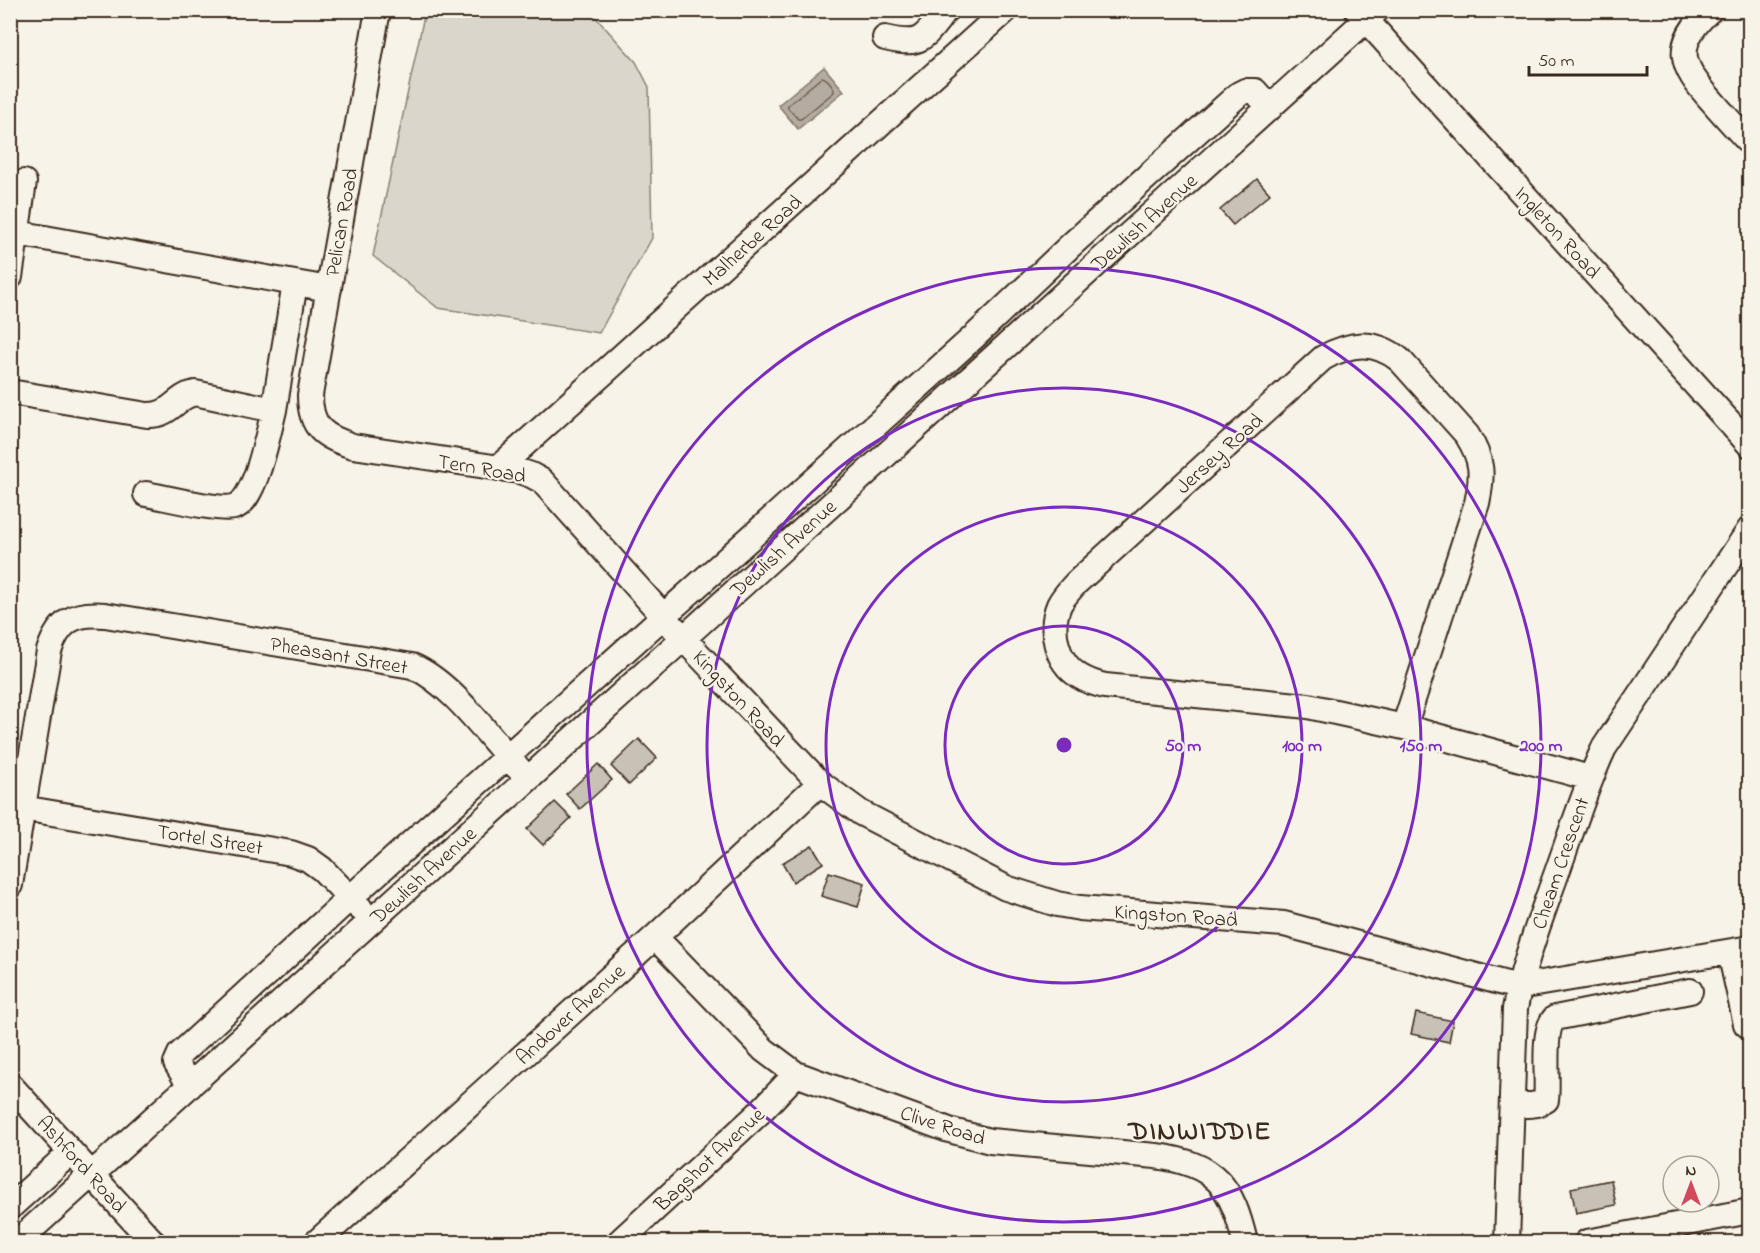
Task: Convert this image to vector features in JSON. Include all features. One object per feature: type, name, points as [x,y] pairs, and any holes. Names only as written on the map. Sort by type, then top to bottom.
[{"type":"street","name":"Pelican Road","points":[[322,431],[311,415],[310,395],[378,10]]},
{"type":"street","points":[[885,38],[906,43],[922,40],[946,10]]},
{"type":"street","name":"Malherbe Road","points":[[498,468],[1006,10]]},
{"type":"street","points":[[1710,10],[1691,31],[1686,42],[1686,66],[1698,86],[1749,143]]},
{"type":"street","name":"Dewlish Avenue","points":[[17,1242],[994,357],[1264,101],[1367,14]]},
{"type":"street","name":"Ingleton Road","points":[[1367,14],[1749,445]]},
{"type":"street","name":"Dewlish Avenue","points":[[190,1086],[176,1063],[180,1054],[351,897],[976,335],[1239,94],[1251,90],[1264,101]]},
{"type":"street","points":[[10,277],[24,182]]},
{"type":"street","points":[[17,232],[329,288]]},
{"type":"street","points":[[146,494],[224,508],[237,507],[247,496],[261,461],[274,410],[295,283]]},
{"type":"street","points":[[976,335],[994,357]]},
{"type":"street","name":"Jersey Road","points":[[1404,727],[1477,503],[1481,484],[1480,462],[1476,449],[1467,435],[1400,360],[1380,348],[1350,346],[1323,358],[1076,583],[1066,594],[1058,610],[1055,631],[1060,656],[1077,675],[1105,686],[1308,706],[1404,727],[1590,778]]},
{"type":"street","points":[[10,392],[147,415],[164,413],[188,394],[195,393],[274,410]]},
{"type":"street","name":"Tern Road","points":[[322,431],[338,441],[353,446],[498,468],[531,475],[542,481],[683,638]]},
{"type":"street","points":[[760,528],[781,551]]},
{"type":"street","name":"Cheam Crescent","points":[[1507,1242],[1515,1009],[1518,987],[1590,778],[1604,748],[1749,529]]},
{"type":"street","name":"Pheasant Street","points":[[22,808],[53,639],[69,620],[90,614],[412,666],[427,672],[442,684],[529,780]]},
{"type":"street","name":"Kingston Road","points":[[683,638],[820,783],[861,813],[889,829],[1006,888],[1032,897],[1080,908],[1284,924],[1518,987],[1740,950]]},
{"type":"street","name":"Andover Avenue","points":[[317,1242],[655,937],[820,783]]},
{"type":"street","points":[[10,885],[22,808]]},
{"type":"street","name":"Tortel Street","points":[[22,808],[291,853],[309,859],[322,868],[372,921]]},
{"type":"street","name":"Clive Road","points":[[655,937],[764,1050],[796,1074],[949,1130],[990,1141],[1156,1156],[1176,1159],[1193,1165],[1210,1173],[1233,1200],[1239,1213],[1245,1242]]},
{"type":"street","points":[[1740,950],[1737,990],[1746,1024],[1749,1027]]},
{"type":"street","points":[[1512,1104],[1533,1105],[1546,1100],[1548,1033],[1552,1020],[1555,1018],[1690,991]]},
{"type":"street","name":"Bagshot Avenue","points":[[619,1242],[758,1114],[796,1074]]},
{"type":"street","name":"Ashford Road","points":[[10,1085],[153,1242]]},
{"type":"street","points":[[10,1207],[71,1152]]},
{"type":"street","points":[[1587,1242],[1749,1211]]},
{"type":"shaded area","points":[[425,11],[590,11],[636,62],[649,87],[652,238],[599,333],[438,308],[373,256]]},
{"type":"water","points":[[824,67],[844,91],[798,129],[778,105]]},
{"type":"building","points":[[1257,179],[1270,194],[1233,225],[1220,210]]},
{"type":"building","points":[[639,739],[657,758],[629,785],[611,766]]},
{"type":"building","points":[[598,764],[612,780],[580,809],[566,794]]},
{"type":"building","points":[[555,802],[571,818],[543,845],[527,829]]},
{"type":"building","points":[[812,845],[823,863],[793,882],[782,863]]},
{"type":"building","points":[[829,872],[865,883],[858,907],[821,896]]},
{"type":"building","points":[[1416,1013],[1453,1021],[1449,1042],[1411,1034]]},
{"type":"building","points":[[1611,1180],[1616,1205],[1576,1213],[1571,1188]]},
{"type":"district","name":"DINWIDDIE","points":[[1200,1130]]}]
